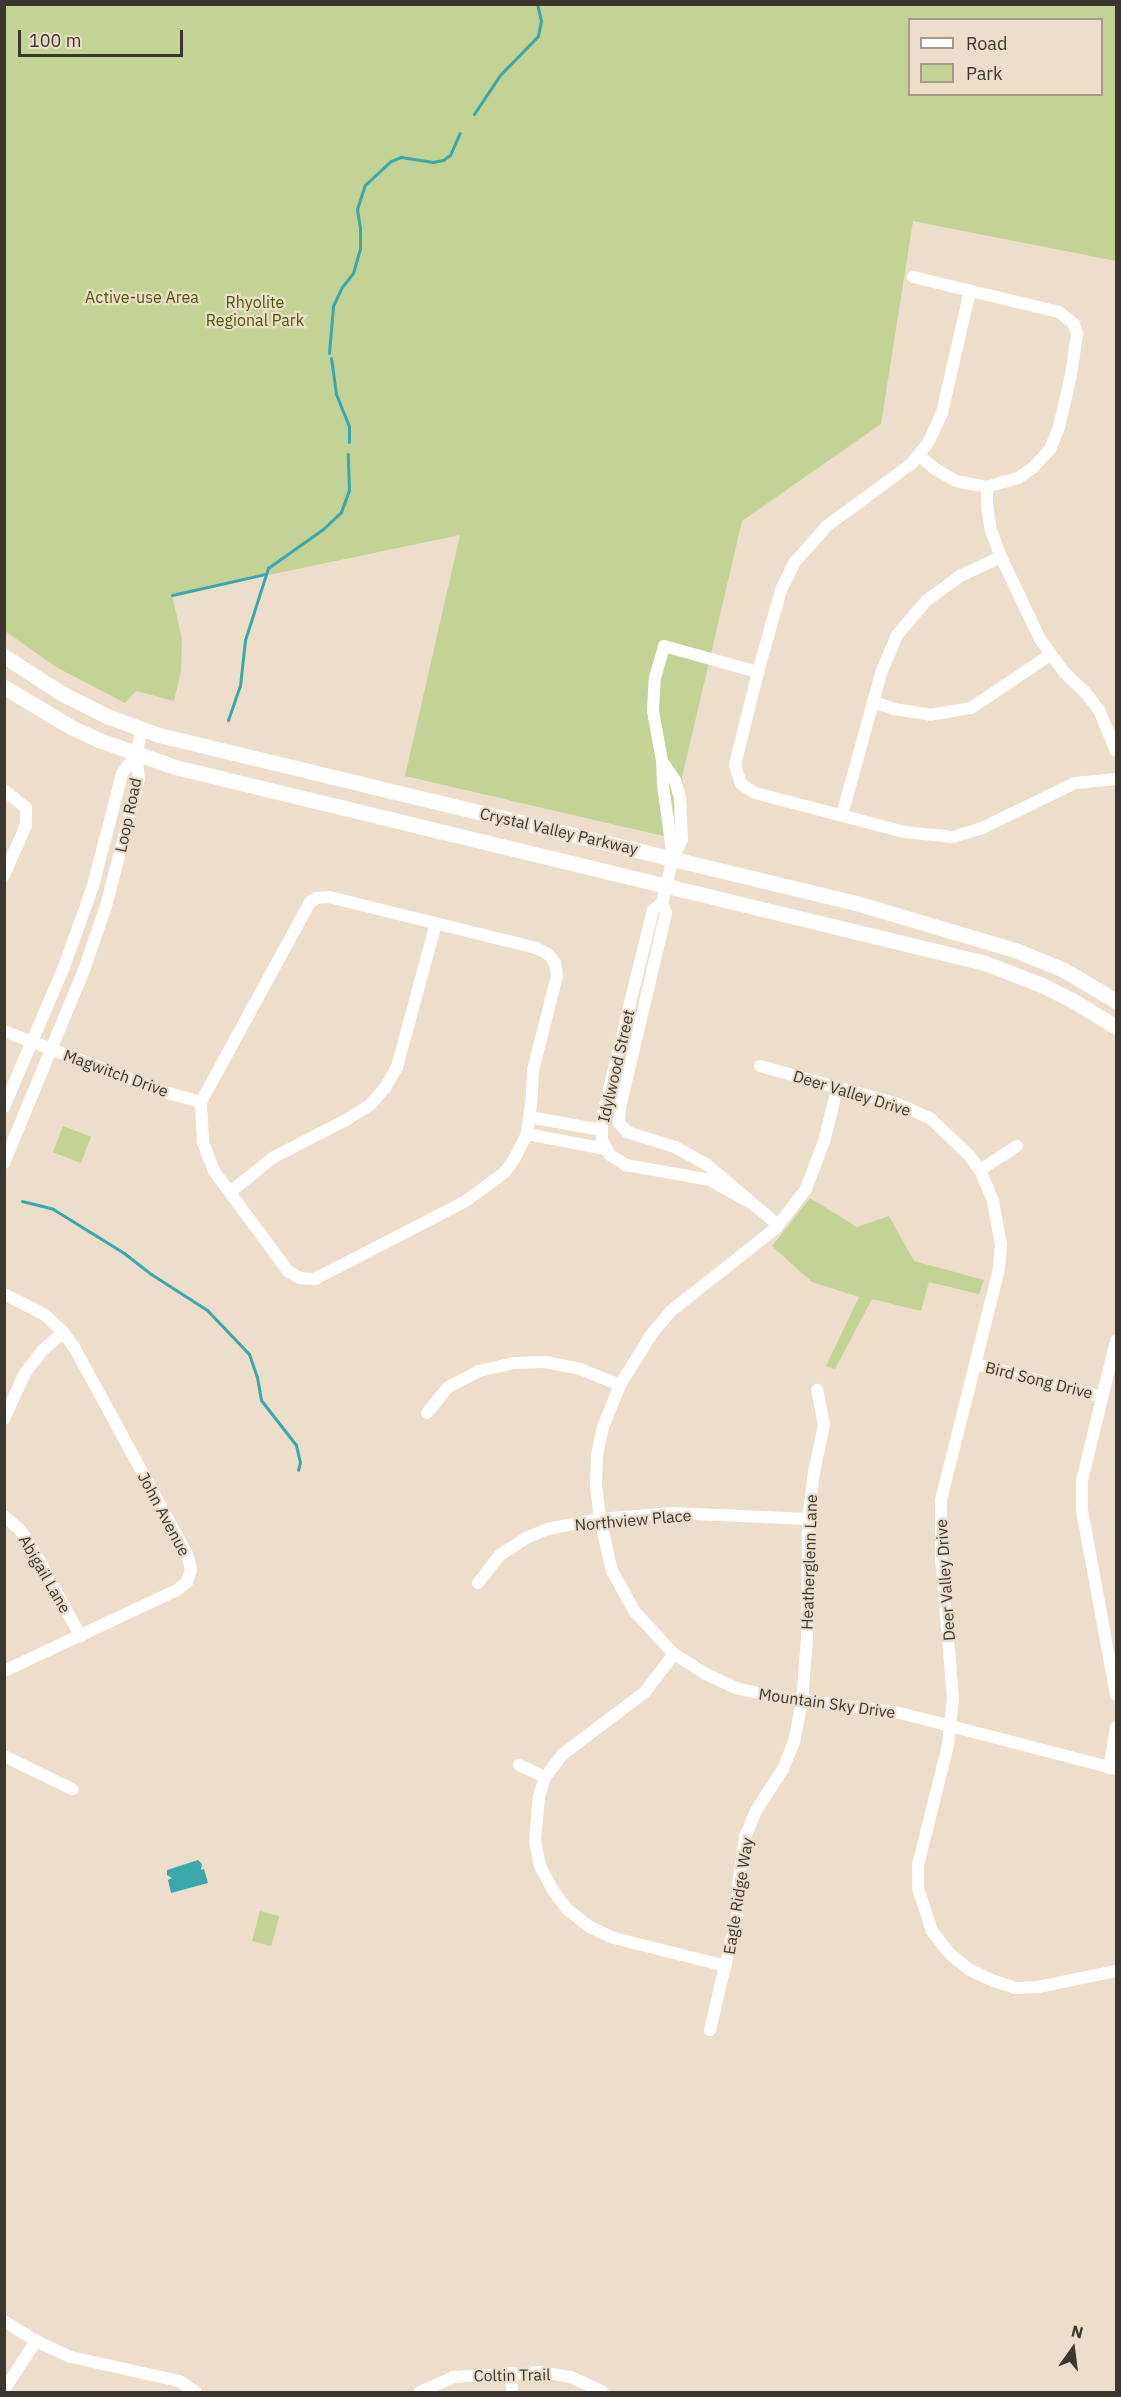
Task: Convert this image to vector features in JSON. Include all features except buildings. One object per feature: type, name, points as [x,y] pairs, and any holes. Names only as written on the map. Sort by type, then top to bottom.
[{"type":"main road","name":"Crystal Valley Parkway","points":[[4,656],[62,693],[142,730],[381,790],[856,903],[1015,950],[1064,970],[1116,1001]]},
{"type":"main road","name":"Crystal Valley Parkway","points":[[4,687],[71,727],[136,754],[175,767],[985,963],[1062,995],[1116,1027]]},
{"type":"street","points":[[913,277],[1059,312],[1074,324],[1077,334],[1071,375],[1059,427],[1050,449],[1034,467],[1018,478],[987,487],[956,481],[935,469],[920,456]]},
{"type":"street","points":[[970,291],[942,413],[920,456],[827,526],[794,563],[781,590],[758,672],[737,756],[736,772],[741,784],[755,793],[905,832],[953,837],[980,829],[1075,783],[1116,779]]},
{"type":"street","points":[[987,487],[991,530],[1021,602],[1050,655],[1099,710],[1116,752]]},
{"type":"street","points":[[842,815],[881,673],[897,635],[926,601],[960,576],[1001,557]]},
{"type":"street","name":"Idylwood Street","points":[[758,672],[664,646],[655,678],[653,711],[662,761],[675,780],[680,799],[682,838],[673,858],[662,903],[666,913],[620,1107],[620,1123],[627,1132],[690,1154],[720,1175],[778,1225]]},
{"type":"street","points":[[873,702],[894,709],[930,715],[971,708],[1050,655]]},
{"type":"street","points":[[136,754],[142,730]]},
{"type":"street","name":"Loop Road","points":[[4,1107],[64,967],[93,886],[122,774],[136,754]]},
{"type":"street","name":"Loop Road","points":[[4,1163],[52,1049],[106,906],[139,779],[136,754]]},
{"type":"street","points":[[4,790],[26,808],[26,825],[4,875]]},
{"type":"street","points":[[329,897],[435,923],[536,948],[548,954],[555,963],[557,976],[532,1071],[526,1134],[515,1158],[486,1188],[315,1279],[300,1278],[288,1271],[214,1171],[203,1142],[201,1102],[310,902],[317,898],[329,897]]},
{"type":"street","name":"Idylwood Street","points":[[662,903],[653,910],[601,1130],[605,1149],[617,1161],[627,1165],[710,1180],[749,1202]]},
{"type":"street","points":[[230,1192],[274,1157],[370,1105],[385,1088],[397,1067],[435,923]]},
{"type":"street","name":"Magwitch Drive","points":[[4,1031],[161,1091],[201,1102]]},
{"type":"street","name":"Deer Valley Drive","points":[[760,1066],[898,1104],[931,1119],[953,1137],[980,1170],[993,1201],[1001,1245],[999,1269],[946,1479],[940,1516],[941,1558],[953,1697],[951,1725],[918,1865],[918,1888],[932,1931],[950,1954],[970,1970],[1015,1988],[1067,1983],[1116,1971]]},
{"type":"street","name":"Mountain Sky Drive","points":[[837,1089],[824,1141],[806,1189],[778,1225],[671,1311],[651,1335],[620,1385],[603,1427],[597,1456],[596,1486],[600,1519],[612,1571],[635,1612],[674,1654],[706,1674],[736,1688],[802,1701],[900,1713],[1113,1769]]},
{"type":"street","points":[[529,1117],[601,1130]]},
{"type":"street","points":[[526,1134],[605,1149]]},
{"type":"street","points":[[980,1170],[1017,1146]]},
{"type":"street","name":"John Avenue","points":[[4,1294],[45,1315],[63,1332],[187,1554],[191,1569],[187,1581],[177,1590],[81,1637],[4,1671]]},
{"type":"street","points":[[4,1419],[25,1373],[43,1350],[63,1332]]},
{"type":"street","points":[[1116,1341],[1082,1481],[1083,1510],[1116,1695]]},
{"type":"street","points":[[427,1413],[448,1387],[479,1371],[513,1363],[545,1362],[580,1369],[620,1385]]},
{"type":"street","name":"Bird Song Drive","points":[[976,1364],[1102,1397]]},
{"type":"street","name":"Heatherglenn Lane","points":[[802,1701],[807,1639],[808,1519],[813,1472],[824,1425],[817,1390]]},
{"type":"street","name":"Northview Place","points":[[478,1583],[500,1555],[528,1537],[548,1529],[600,1519],[673,1513],[808,1519]]},
{"type":"street","name":"Abigail Lane","points":[[4,1516],[20,1530],[32,1547],[81,1637]]},
{"type":"street","points":[[674,1654],[645,1692],[563,1754],[545,1777],[539,1797],[535,1840],[540,1866],[568,1910],[590,1927],[614,1938],[726,1966]]},
{"type":"street","name":"Eagle Ridge Way","points":[[710,2030],[737,1915],[738,1885],[745,1838],[757,1809],[783,1769],[794,1742],[802,1701]]},
{"type":"street","points":[[1113,1769],[1116,1728]]},
{"type":"street","points":[[7,1756],[72,1789]]},
{"type":"street","points":[[519,1765],[545,1777]]},
{"type":"street","points":[[4,2321],[36,2341],[71,2357],[179,2381],[196,2392]]},
{"type":"street","points":[[4,2390],[36,2341]]},
{"type":"street","points":[[511,2373],[512,2392]]},
{"type":"street","name":"Coltin Trail","points":[[420,2392],[453,2377],[511,2373],[557,2374],[603,2392]]},
{"type":"green space","points":[[4,5],[1116,5],[1116,261],[913,221],[881,424],[742,521],[668,837],[405,776],[460,535],[172,595],[182,639],[181,671],[174,701],[136,691],[125,703],[56,667],[5,631]]},
{"type":"green space","points":[[63,1126],[91,1137],[81,1163],[53,1152]]},
{"type":"green space","points":[[810,1198],[857,1227],[889,1216],[914,1261],[984,1280],[979,1294],[929,1282],[921,1311],[872,1299],[835,1369],[826,1366],[859,1297],[812,1282],[772,1246]]},
{"type":"green space","points":[[260,1911],[279,1916],[271,1946],[252,1941]]},
{"type":"water","points":[[198,1860],[202,1864],[201,1870],[204,1869],[208,1883],[171,1893],[168,1880],[172,1878],[167,1875],[167,1870]]},
{"type":"waterway","points":[[474,114],[500,75],[538,36],[541,21],[537,4]]},
{"type":"waterway","points":[[329,353],[333,306],[342,287],[353,273],[360,249],[357,209],[365,185],[391,161],[401,157],[433,162],[443,160],[450,155],[460,133]]},
{"type":"waterway","points":[[331,358],[336,394],[349,427],[349,442]]},
{"type":"waterway","points":[[228,720],[240,686],[245,640],[268,568],[323,529],[341,512],[349,490],[348,454]]},
{"type":"waterway","points":[[172,595],[265,574]]},
{"type":"waterway","points":[[22,1201],[53,1209],[124,1253],[151,1274],[207,1310],[249,1354],[257,1377],[261,1400],[296,1445],[300,1462],[298,1470]]},
{"type":"park label","name":"Active-use Area","points":[[142,297]]},
{"type":"park label","name":"Rhyolite Regional Park","points":[[255,311]]}]
